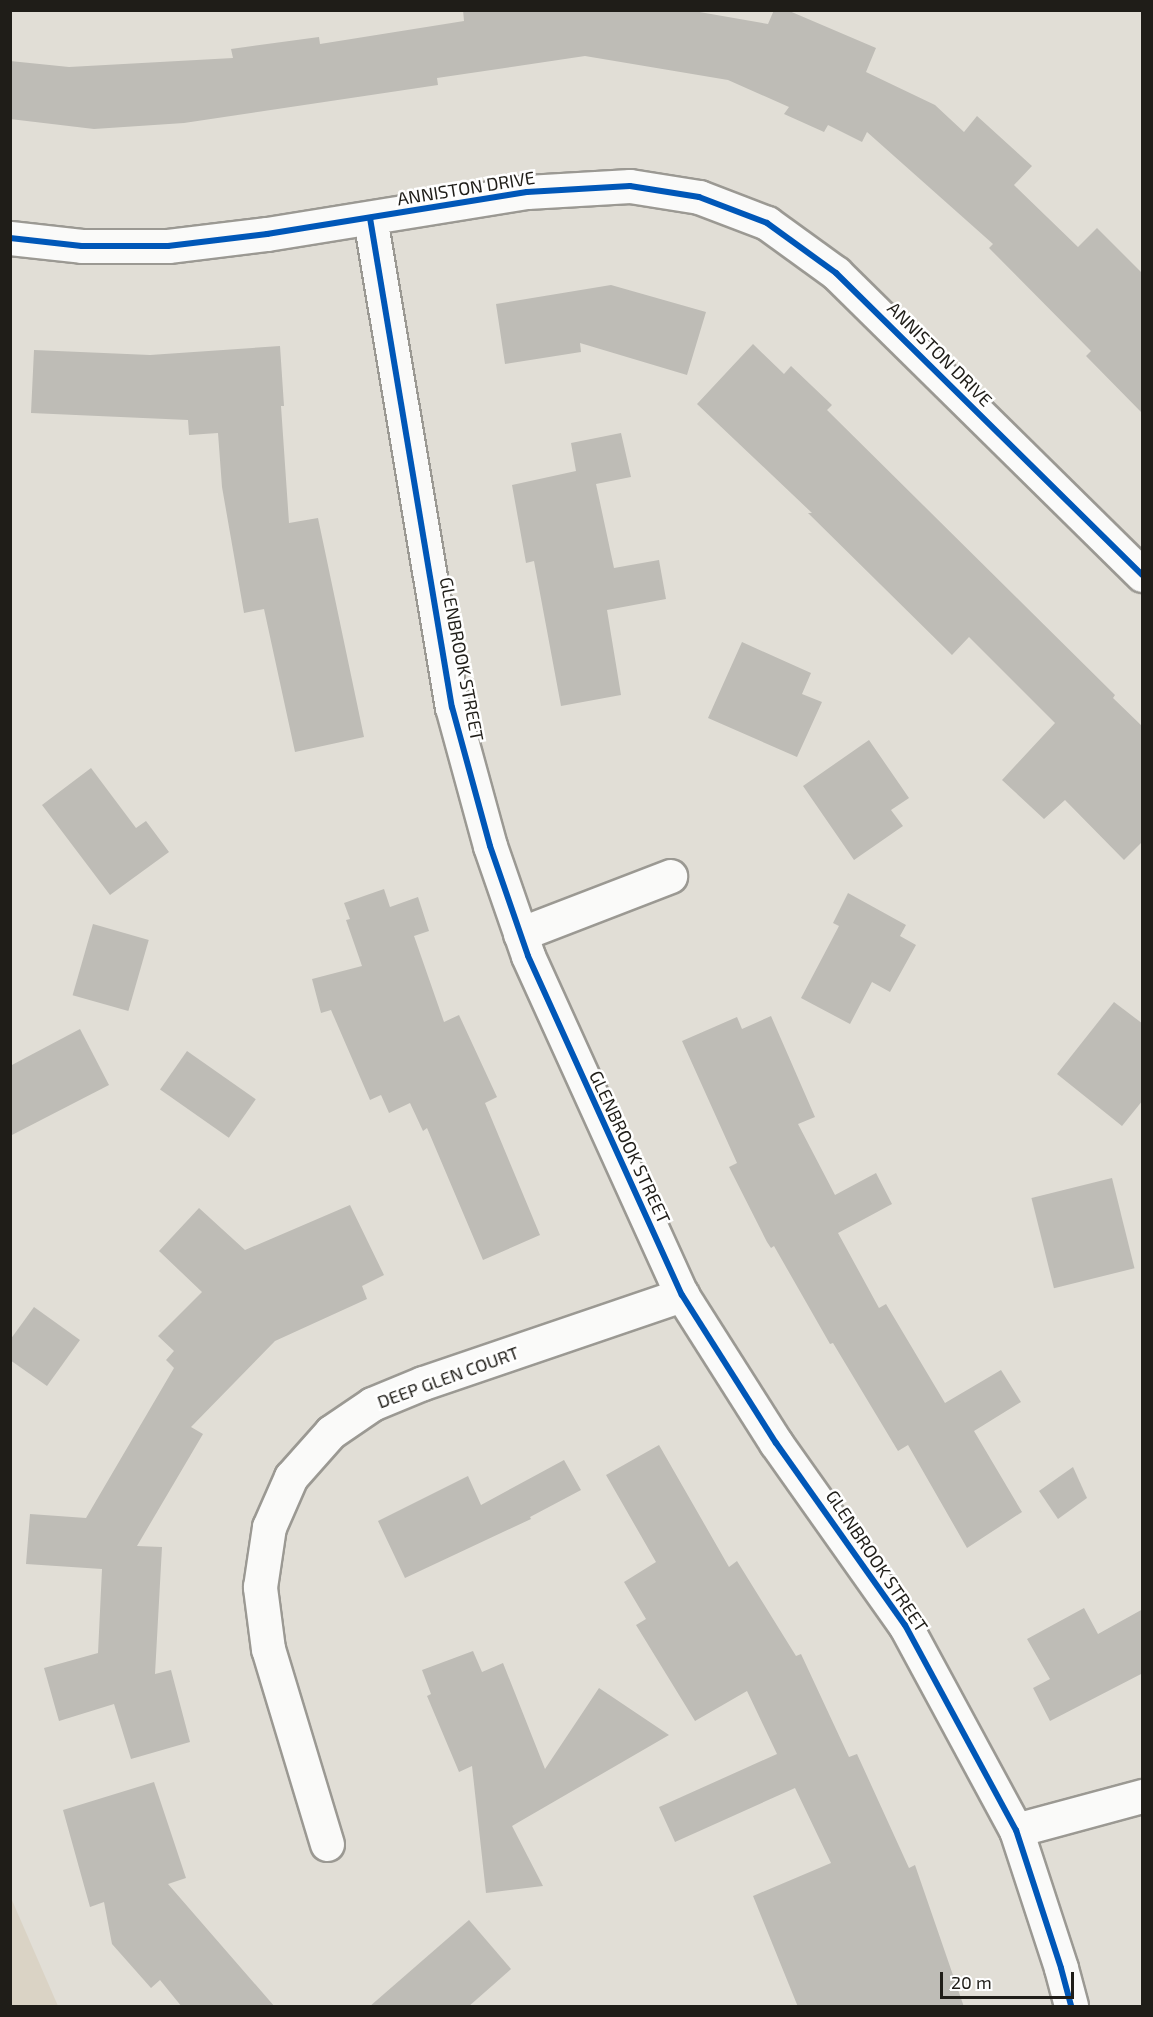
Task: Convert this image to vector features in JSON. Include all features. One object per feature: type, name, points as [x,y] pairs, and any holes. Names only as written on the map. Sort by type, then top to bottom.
[{"type":"street","name":"ANNISTON DRIVE","points":[[10,238],[82,246],[168,246],[370,218],[527,192],[630,186],[699,197],[767,223],[836,273],[1143,575]]},
{"type":"street","name":"GLENBROOK STREET","points":[[370,218],[452,707],[490,846],[520,934],[600,1120],[682,1295],[776,1443],[905,1626],[1016,1830],[1061,1968],[1071,2007]]},
{"type":"street","points":[[520,934],[670,876]]},
{"type":"street","name":"DEEP GLEN COURT","points":[[327,1844],[268,1649],[261,1587],[269,1527],[291,1477],[331,1432],[372,1404],[423,1383],[682,1295]]},
{"type":"street","points":[[1016,1830],[1143,1796]]},
{"type":"shaded area","points":[[11,1898],[58,2006],[11,2006]]},
{"type":"building","points":[[463,10],[688,10],[768,24],[774,10],[787,10],[876,48],[866,72],[935,105],[964,132],[977,116],[1032,166],[1014,185],[1078,247],[1097,228],[1143,274],[1143,414],[1086,356],[1091,351],[989,248],[993,244],[867,132],[862,142],[828,125],[824,132],[784,114],[789,107],[728,80],[585,56],[437,78],[438,85],[184,123],[94,129],[10,119],[10,61],[69,67],[233,58],[231,49],[319,37],[320,44],[464,21]]},
{"type":"building","points":[[611,285],[706,312],[687,375],[580,343],[581,352],[505,364],[496,304]]},
{"type":"building","points":[[753,344],[784,374],[791,366],[832,405],[827,410],[1115,695],[1113,698],[1143,727],[1143,841],[1124,860],[1065,800],[1044,819],[1002,780],[1055,723],[969,637],[952,655],[808,513],[812,513],[697,404]]},
{"type":"building","points":[[280,346],[284,406],[281,406],[289,523],[318,518],[364,737],[295,752],[264,609],[244,613],[222,487],[218,433],[189,435],[188,420],[31,413],[34,350],[150,355]]},
{"type":"building","points":[[621,433],[631,477],[596,484],[614,568],[659,560],[666,599],[607,610],[621,695],[561,706],[534,561],[526,563],[512,485],[576,471],[571,443]]},
{"type":"building","points":[[742,642],[811,673],[802,694],[822,702],[797,757],[708,718]]},
{"type":"building","points":[[869,740],[909,798],[891,810],[903,826],[854,860],[803,786]]},
{"type":"building","points":[[91,768],[136,828],[146,821],[169,852],[110,895],[42,805]]},
{"type":"building","points":[[384,889],[390,907],[418,897],[429,931],[414,936],[444,1022],[459,1015],[497,1097],[485,1103],[540,1235],[483,1260],[427,1128],[423,1131],[410,1103],[389,1113],[381,1095],[370,1100],[331,1010],[321,1013],[312,979],[362,966],[346,920],[350,919],[344,903]]},
{"type":"building","points":[[848,893],[906,925],[900,936],[916,945],[890,992],[872,982],[850,1024],[801,998],[839,926],[833,923]]},
{"type":"building","points":[[93,924],[149,940],[128,1011],[73,995]]},
{"type":"building","points":[[1114,1002],[1143,1024],[1143,1100],[1122,1126],[1057,1074]]},
{"type":"building","points":[[771,1016],[815,1117],[798,1124],[835,1195],[876,1173],[892,1204],[838,1233],[879,1308],[886,1304],[945,1403],[1001,1370],[1021,1402],[974,1431],[1022,1512],[967,1548],[908,1445],[898,1451],[833,1343],[830,1344],[774,1246],[771,1248],[767,1242],[729,1167],[737,1163],[682,1041],[737,1017],[742,1029]]},
{"type":"building","points":[[80,1029],[109,1085],[10,1136],[10,1066]]},
{"type":"building","points":[[187,1051],[256,1099],[229,1138],[160,1090]]},
{"type":"building","points":[[1112,1178],[1134,1268],[1054,1288],[1031,1198]]},
{"type":"building","points":[[350,1205],[384,1275],[362,1286],[367,1299],[275,1341],[191,1427],[203,1434],[137,1546],[162,1547],[155,1674],[171,1670],[190,1742],[131,1759],[114,1704],[59,1721],[44,1668],[98,1653],[102,1569],[26,1564],[30,1514],[86,1518],[174,1368],[166,1360],[174,1351],[158,1336],[202,1292],[159,1251],[199,1208],[245,1250]]},
{"type":"building","points":[[34,1307],[80,1340],[47,1386],[10,1360],[10,1340]]},
{"type":"building","points":[[659,1445],[729,1567],[737,1561],[796,1656],[801,1654],[849,1757],[857,1754],[909,1868],[915,1865],[964,2007],[798,2007],[753,1896],[831,1863],[795,1788],[675,1842],[659,1807],[777,1754],[747,1691],[695,1721],[636,1625],[646,1619],[624,1582],[656,1562],[606,1475]]},
{"type":"building","points":[[564,1460],[581,1490],[530,1517],[531,1519],[405,1578],[378,1521],[468,1476],[481,1505]]},
{"type":"building","points":[[1073,1467],[1087,1498],[1058,1519],[1039,1491]]},
{"type":"building","points":[[1084,1608],[1098,1634],[1143,1609],[1143,1673],[1050,1721],[1033,1688],[1050,1679],[1027,1639]]},
{"type":"building","points":[[473,1651],[482,1672],[503,1663],[545,1769],[599,1688],[669,1735],[512,1826],[543,1886],[486,1893],[472,1766],[459,1772],[427,1696],[431,1694],[422,1670]]},
{"type":"building","points":[[154,1782],[186,1878],[168,1884],[275,2007],[182,2007],[160,1980],[151,1988],[112,1944],[104,1902],[90,1907],[63,1810]]},
{"type":"building","points":[[469,1920],[511,1969],[468,2007],[369,2007]]},
{"type":"cycle path","points":[[10,238],[82,246],[168,246],[267,234],[527,192],[630,186],[699,197],[767,223],[836,273],[1142,575]]},
{"type":"cycle path","points":[[370,218],[452,707],[490,846],[528,956],[682,1295],[776,1443],[905,1625],[1016,1830],[1071,2006]]}]
